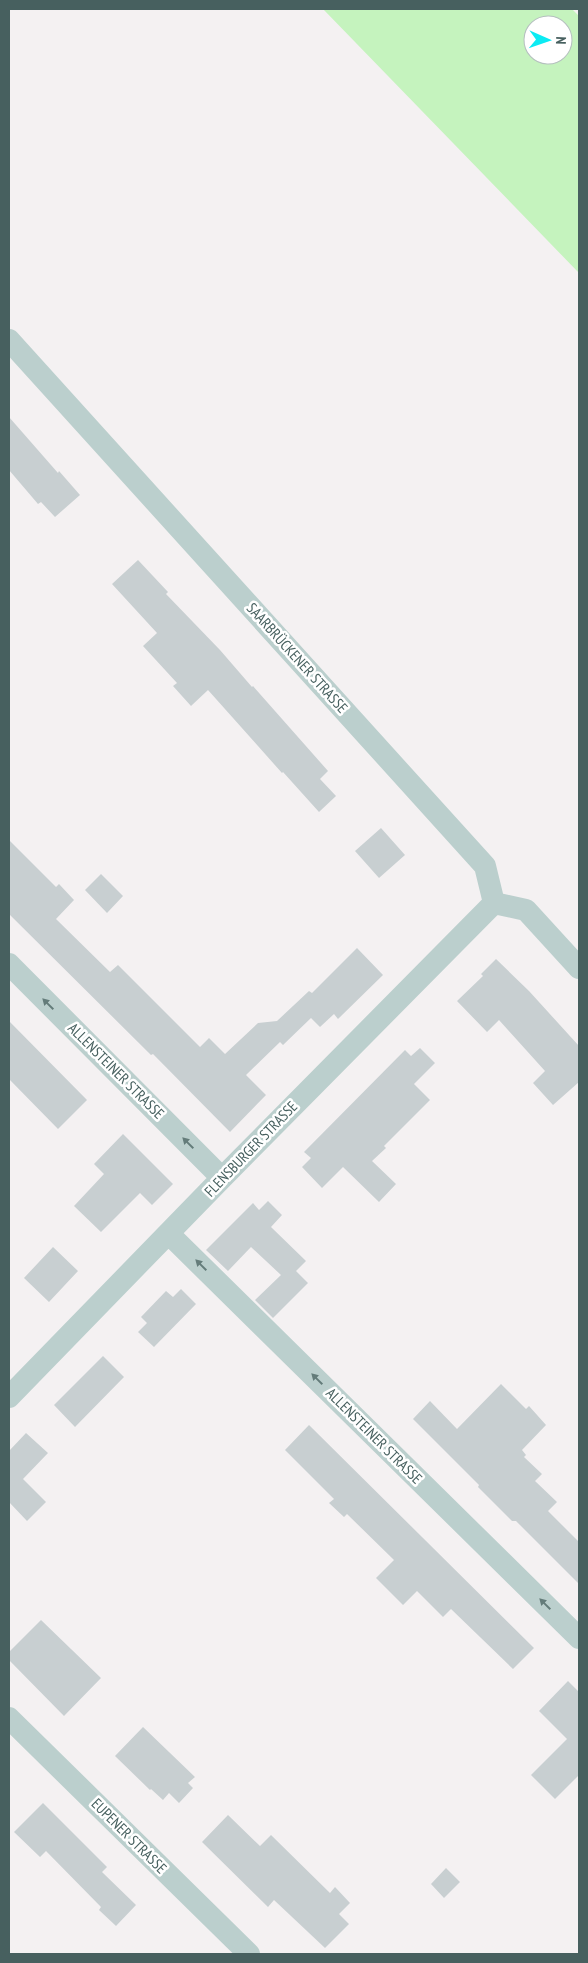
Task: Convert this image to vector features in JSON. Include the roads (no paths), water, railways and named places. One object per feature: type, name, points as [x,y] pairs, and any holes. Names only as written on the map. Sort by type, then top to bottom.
[{"type":"street","name":"SAARBRÜCKENER STRASSE","points":[[9,340],[485,866],[494,903]]},
{"type":"street","points":[[494,903],[526,910],[579,968]]},
{"type":"street","name":"FLENSBURGER STRASSE","points":[[9,1397],[494,903]]},
{"type":"street","name":"ALLENSTEINER STRASSE","points":[[9,964],[222,1178]]},
{"type":"street","name":"ALLENSTEINER STRASSE","points":[[169,1234],[579,1638]]},
{"type":"street","name":"EUPENER STRASSE","points":[[9,1718],[249,1954]]}]
